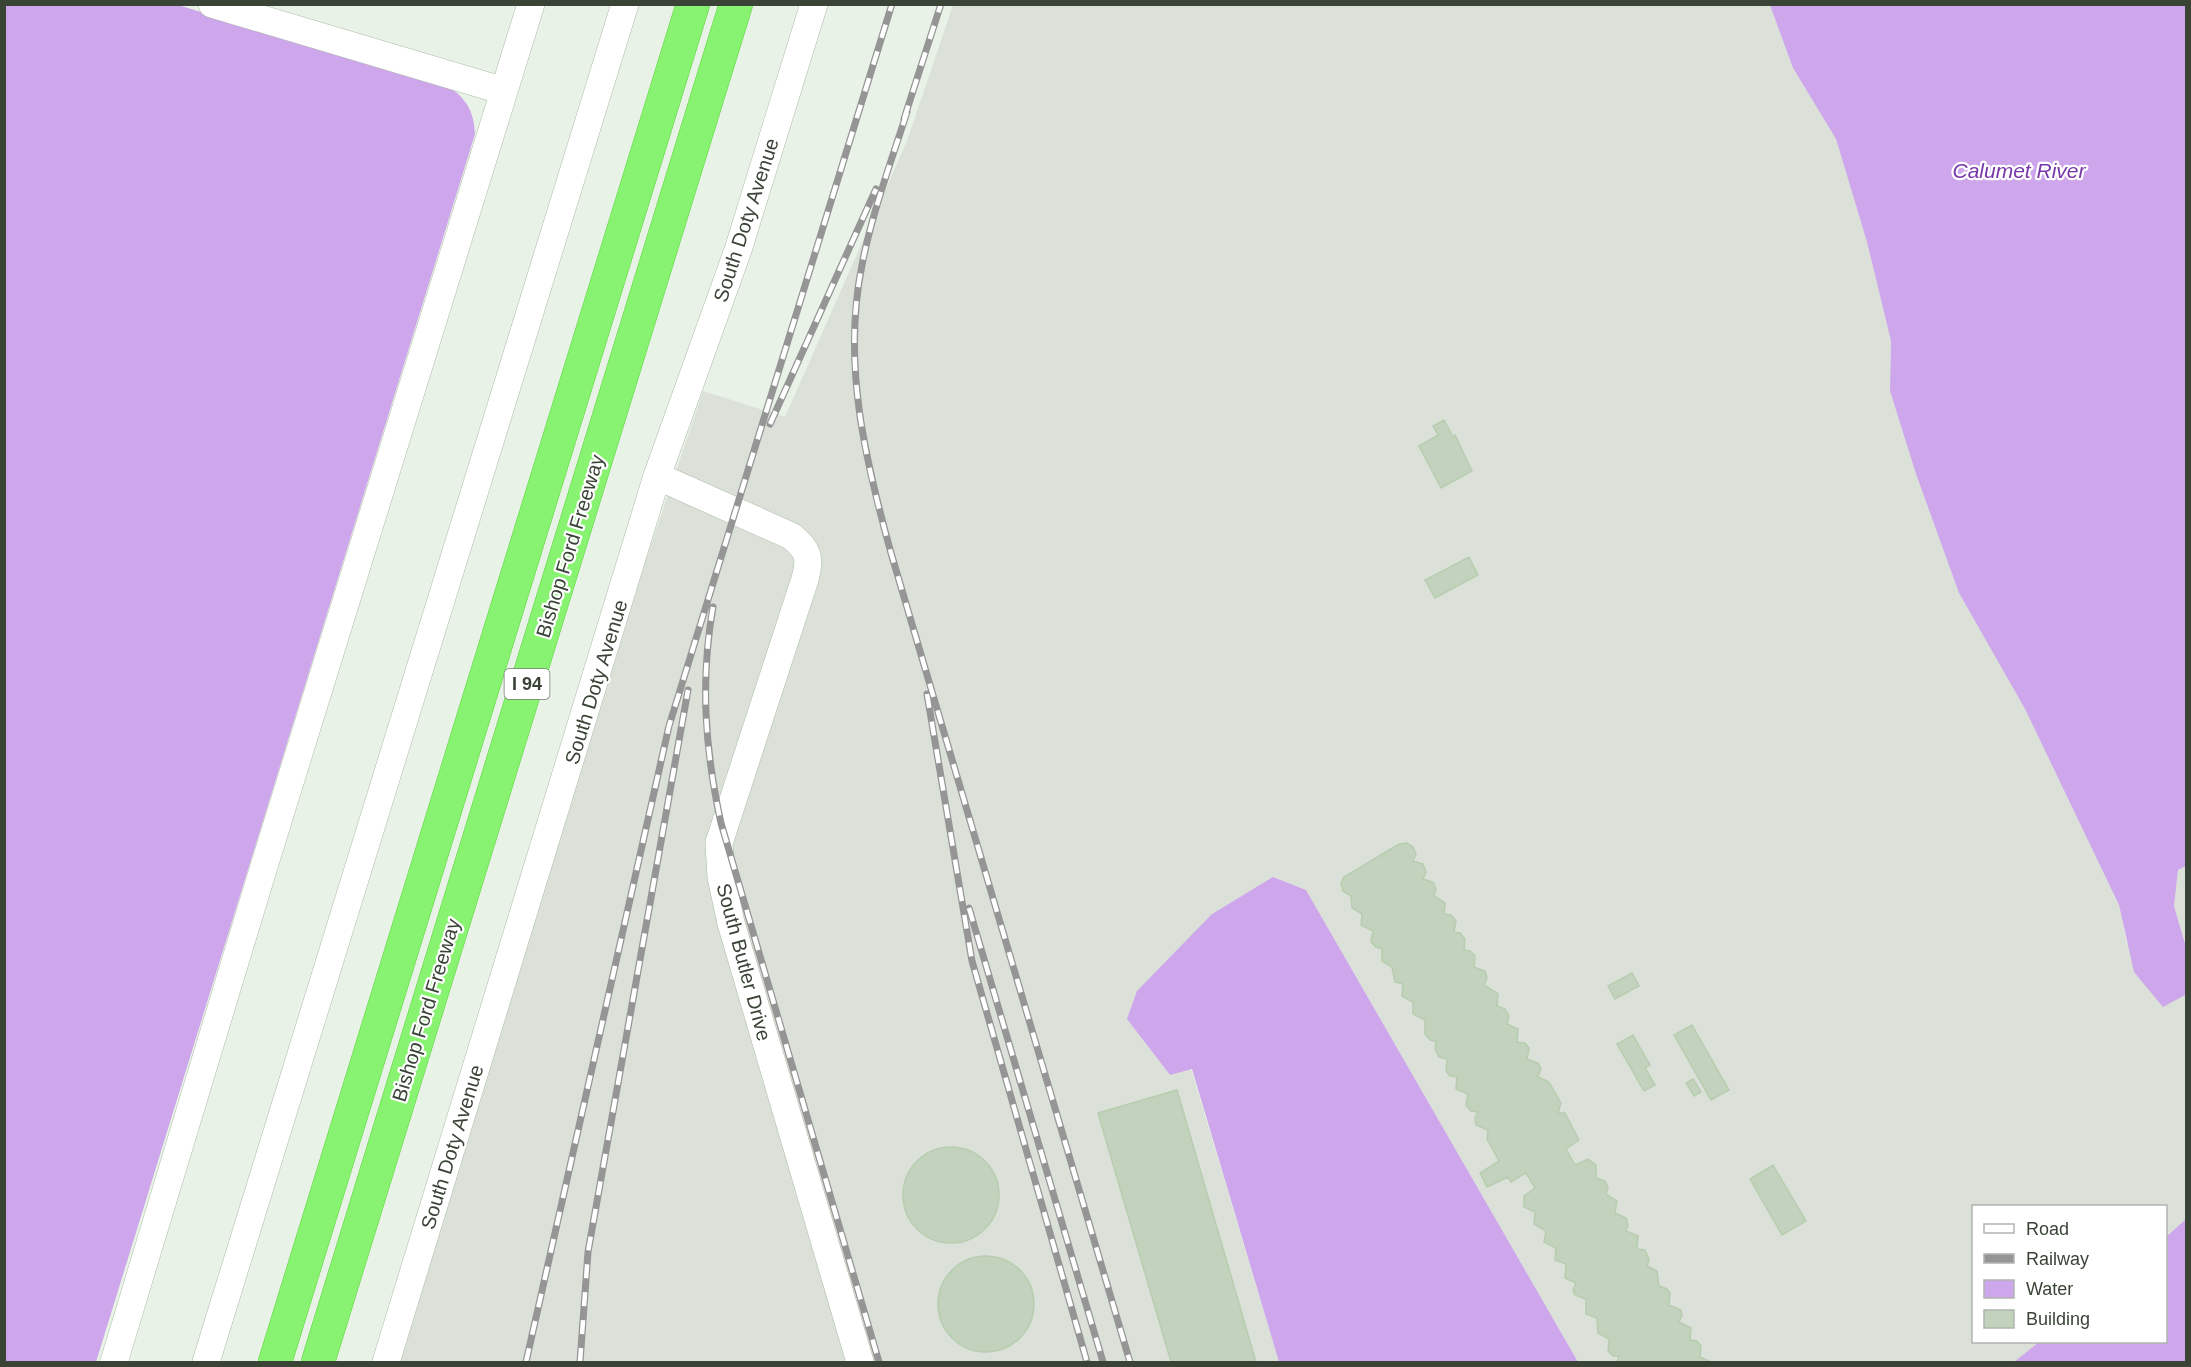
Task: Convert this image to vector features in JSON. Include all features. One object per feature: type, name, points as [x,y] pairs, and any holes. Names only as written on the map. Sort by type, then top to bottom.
[{"type":"highway","name":"Bishop Ford Freeway","points":[[275,1362],[693,4]]},
{"type":"highway","name":"Bishop Ford Freeway","points":[[318,1362],[736,4]]},
{"type":"street","points":[[212,4],[504,91]]},
{"type":"street","points":[[114,1362],[268,852],[531,4]]},
{"type":"street","points":[[206,1362],[625,4]]},
{"type":"street","name":"South Doty Avenue","points":[[386,1362],[657,476],[738,250],[814,4]]},
{"type":"street","name":"South Butler Drive","points":[[657,476],[791,536],[808,553],[809,563],[805,579],[719,843],[721,877],[731,923],[860,1362]]},
{"type":"shaded area","points":[[953,5],[1770,5],[1793,68],[1836,139],[1867,242],[1891,341],[1890,391],[1916,474],[1959,593],[2025,709],[2119,905],[2127,945],[2185,995],[2186,970],[2186,1219],[2167,1236],[2167,1205],[1972,1205],[1972,1343],[2038,1343],[2014,1362],[1578,1362],[1306,890],[1273,877],[1212,914],[1127,1019],[1170,1075],[1191,1069],[1279,1362],[398,1362],[646,560],[703,391],[785,417],[907,141]]},
{"type":"shaded area","points":[[2186,866],[2186,947],[2174,906],[2178,870]]},
{"type":"water","points":[[5,5],[178,5],[451,88],[469,108],[475,134],[96,1362],[5,1362]]},
{"type":"water","name":"Calumet River","points":[[1770,5],[2186,5],[2186,866],[2178,870],[2174,906],[2186,947],[2185,995],[2163,1007],[2134,972],[2119,905],[2025,709],[1959,593],[1916,474],[1890,391],[1891,341],[1867,242],[1836,139],[1793,68]]},
{"type":"water","points":[[1273,877],[1306,890],[1578,1362],[1279,1362],[1192,1069],[1170,1075],[1127,1019],[1137,991],[1212,914]]},
{"type":"water","points":[[2186,1219],[2186,1362],[2014,1362],[2038,1343],[2167,1343],[2167,1236]]},
{"type":"building","points":[[1444,420],[1453,437],[1455,435],[1472,471],[1441,488],[1419,446],[1438,435],[1433,426]]},
{"type":"building","points":[[1469,557],[1478,575],[1435,598],[1425,580]]},
{"type":"building","points":[[1407,843],[1413,847],[1416,854],[1413,861],[1423,864],[1426,872],[1423,879],[1433,882],[1436,889],[1434,896],[1445,903],[1444,914],[1451,915],[1456,921],[1454,932],[1460,933],[1465,939],[1464,950],[1470,951],[1475,956],[1474,967],[1485,971],[1487,978],[1484,985],[1498,994],[1497,1006],[1505,1009],[1509,1016],[1507,1024],[1518,1029],[1517,1042],[1525,1043],[1529,1048],[1527,1059],[1538,1063],[1541,1069],[1538,1077],[1549,1082],[1561,1103],[1558,1113],[1565,1113],[1579,1140],[1566,1149],[1575,1165],[1588,1159],[1596,1165],[1596,1178],[1605,1181],[1608,1187],[1606,1194],[1617,1201],[1615,1213],[1626,1218],[1628,1225],[1626,1231],[1638,1236],[1637,1249],[1645,1250],[1649,1260],[1647,1266],[1657,1271],[1659,1286],[1670,1293],[1669,1305],[1681,1310],[1682,1316],[1679,1322],[1691,1328],[1690,1340],[1697,1341],[1701,1346],[1700,1357],[1711,1362],[1617,1362],[1619,1356],[1613,1356],[1608,1351],[1609,1339],[1598,1333],[1597,1318],[1586,1314],[1586,1299],[1575,1295],[1573,1290],[1576,1283],[1565,1278],[1566,1264],[1555,1260],[1556,1248],[1544,1242],[1546,1231],[1534,1224],[1535,1212],[1524,1207],[1524,1196],[1535,1188],[1526,1173],[1511,1182],[1508,1177],[1487,1187],[1480,1173],[1499,1161],[1487,1139],[1488,1130],[1476,1125],[1475,1118],[1478,1112],[1471,1111],[1466,1105],[1468,1094],[1456,1089],[1457,1077],[1450,1076],[1446,1071],[1447,1059],[1439,1057],[1435,1049],[1436,1041],[1430,1040],[1425,1034],[1425,1020],[1413,1014],[1413,1002],[1402,996],[1403,984],[1395,982],[1392,967],[1382,961],[1382,949],[1371,942],[1373,931],[1361,925],[1362,914],[1352,908],[1351,896],[1343,891],[1341,883],[1344,877],[1399,844]]},
{"type":"building","points":[[1632,973],[1639,986],[1615,999],[1608,986]]},
{"type":"building","points":[[1692,1025],[1729,1090],[1711,1100],[1674,1035]]},
{"type":"building","points":[[1633,1035],[1650,1065],[1645,1068],[1655,1085],[1644,1091],[1617,1044]]},
{"type":"building","points":[[1693,1079],[1701,1092],[1694,1096],[1686,1083]]},
{"type":"building","points":[[1177,1090],[1256,1362],[1171,1362],[1098,1113]]},
{"type":"building","points":[[951,1147],[969,1151],[985,1161],[995,1177],[999,1195],[995,1213],[985,1229],[969,1239],[951,1243],[933,1239],[917,1229],[907,1213],[903,1195],[907,1177],[917,1161],[933,1151]]},
{"type":"building","points":[[1773,1165],[1806,1221],[1782,1235],[1750,1179]]},
{"type":"building","points":[[986,1256],[1004,1260],[1020,1270],[1030,1286],[1034,1304],[1030,1322],[1020,1338],[1004,1348],[986,1352],[968,1348],[952,1338],[942,1322],[938,1304],[942,1286],[952,1270],[968,1260]]},
{"type":"railway","points":[[526,1362],[669,726],[892,4]]},
{"type":"railway","points":[[904,119],[941,4]]},
{"type":"railway","points":[[907,112],[871,226],[856,302],[854,338],[856,374],[865,446],[891,553],[1130,1362]]},
{"type":"railway","points":[[770,424],[876,189]]},
{"type":"railway","points":[[713,607],[707,662],[706,715],[711,769],[721,823],[879,1362]]},
{"type":"railway","points":[[580,1362],[588,1252],[688,690]]},
{"type":"railway","points":[[927,694],[972,961],[1087,1362]]},
{"type":"railway","points":[[969,908],[1103,1362]]}]
